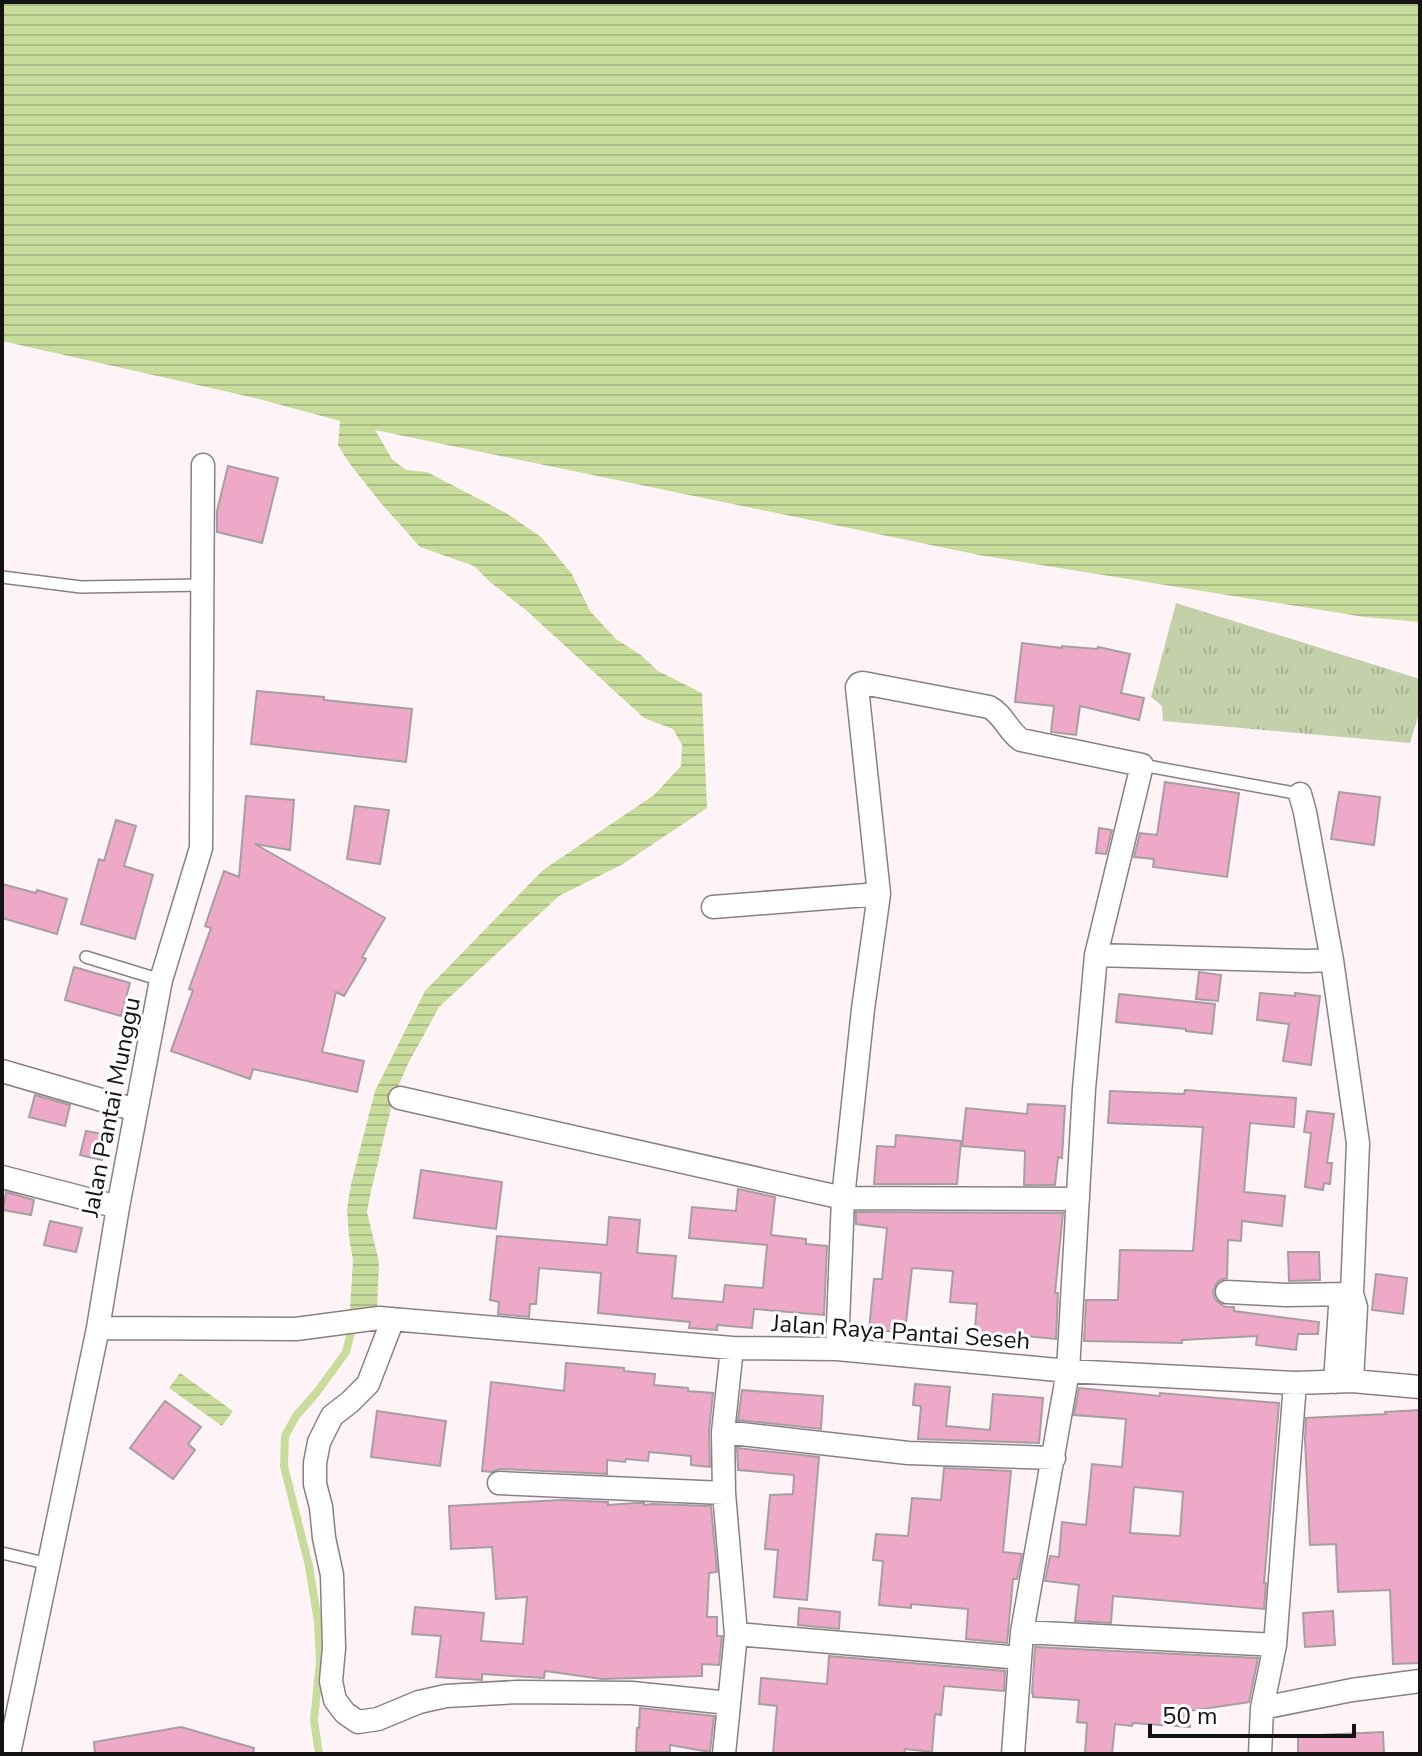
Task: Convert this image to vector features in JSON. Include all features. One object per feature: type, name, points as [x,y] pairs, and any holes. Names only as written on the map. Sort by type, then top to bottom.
[{"type":"street","name":"Jalan Pantai Munggu","points":[[9,1754],[98,1328],[161,980],[201,848],[203,465]]},
{"type":"street","points":[[837,1349],[843,1198],[879,894],[859,684],[989,707],[1021,740],[1142,765],[1096,955],[1084,1089],[1068,1371],[1022,1632],[1013,1754]]},
{"type":"street","points":[[1300,794],[1332,960],[1358,1143],[1352,1294],[1356,1307],[1343,1382]]},
{"type":"street","points":[[713,907],[879,894]]},
{"type":"street","points":[[1096,955],[1332,960]]},
{"type":"street","points":[[2,1071],[136,1110]]},
{"type":"street","points":[[400,1098],[843,1198],[1078,1199]]},
{"type":"street","points":[[2,1177],[118,1207]]},
{"type":"street","points":[[1227,1292],[1352,1294]]},
{"type":"street","points":[[386,1318],[368,1384],[332,1416],[319,1442],[315,1463],[315,1484],[332,1575],[334,1635],[331,1681],[335,1700],[345,1713],[358,1722],[378,1719],[419,1702],[446,1696],[517,1692],[632,1693],[729,1703]]},
{"type":"street","name":"Jalan Raya Pantai Seseh","points":[[98,1328],[296,1329],[386,1318],[732,1348],[837,1349],[1068,1371],[1420,1387]]},
{"type":"street","points":[[724,1754],[736,1634],[724,1493],[723,1432],[732,1348]]},
{"type":"street","points":[[1260,1754],[1262,1708],[1275,1645],[1295,1383]]},
{"type":"street","points":[[723,1432],[908,1453],[1054,1458]]},
{"type":"street","points":[[499,1483],[724,1493]]},
{"type":"street","points":[[1022,1632],[1275,1645]]},
{"type":"street","points":[[736,1634],[1020,1658]]},
{"type":"street","points":[[1262,1708],[1352,1690],[1420,1681]]},
{"type":"lane","points":[[2,577],[81,587],[202,585]]},
{"type":"lane","points":[[1142,765],[1300,794]]},
{"type":"lane","points":[[86,957],[161,980]]},
{"type":"lane","points":[[2,1553],[49,1564]]},
{"type":"green space","points":[[1176,603],[1420,679],[1420,710],[1410,743],[1163,721],[1162,706],[1151,697]]},
{"type":"shaded area","points":[[2,2],[1420,2],[1420,622],[1364,617],[979,555],[375,430],[392,459],[406,470],[427,472],[506,513],[541,537],[572,574],[590,611],[616,639],[641,655],[658,671],[702,693],[707,808],[623,864],[559,896],[439,1007],[394,1096],[371,1191],[367,1212],[379,1262],[377,1311],[350,1309],[353,1260],[347,1209],[351,1184],[375,1091],[425,991],[543,870],[654,795],[681,766],[682,745],[673,729],[644,718],[474,566],[420,547],[347,460],[338,445],[340,421],[255,398],[2,341]]},
{"type":"shaded area","points":[[180,1373],[233,1411],[222,1426],[169,1388]]},
{"type":"building","points":[[228,466],[278,478],[262,543],[217,532],[217,511]]},
{"type":"building","points":[[1022,643],[1062,648],[1098,647],[1130,654],[1121,693],[1144,698],[1139,720],[1080,706],[1076,735],[1051,732],[1054,706],[1015,702]]},
{"type":"building","points":[[257,691],[412,709],[406,762],[251,744]]},
{"type":"building","points":[[1165,782],[1239,793],[1227,877],[1153,867],[1154,859],[1134,857],[1140,833],[1157,835]]},
{"type":"building","points":[[1339,792],[1380,797],[1374,845],[1331,839]]},
{"type":"building","points":[[246,796],[294,800],[290,850],[255,844],[385,918],[344,996],[336,992],[322,1052],[364,1061],[357,1092],[253,1069],[250,1079],[171,1051],[193,990],[189,989],[211,928],[205,926],[224,871],[239,877]]},
{"type":"building","points":[[355,806],[389,810],[380,864],[347,859]]},
{"type":"building","points":[[116,820],[136,826],[124,866],[153,875],[135,939],[81,924],[99,859],[104,861]]},
{"type":"building","points":[[1099,828],[1112,830],[1106,854],[1096,853]]},
{"type":"building","points":[[2,884],[67,899],[57,934],[2,918]]},
{"type":"building","points":[[74,967],[130,983],[121,1016],[65,1000]]},
{"type":"building","points":[[1199,972],[1221,975],[1218,1001],[1196,999]]},
{"type":"building","points":[[1260,993],[1320,996],[1311,1065],[1283,1061],[1289,1024],[1257,1020]]},
{"type":"building","points":[[1119,994],[1215,1004],[1212,1034],[1116,1022]]},
{"type":"building","points":[[1185,1090],[1296,1098],[1294,1127],[1250,1123],[1244,1192],[1285,1196],[1282,1226],[1242,1221],[1241,1241],[1228,1240],[1227,1278],[1216,1284],[1213,1292],[1219,1303],[1234,1307],[1234,1311],[1319,1322],[1318,1334],[1298,1334],[1296,1350],[1256,1345],[1257,1336],[1182,1340],[1182,1343],[1084,1341],[1086,1300],[1118,1300],[1120,1250],[1193,1251],[1203,1127],[1108,1123],[1110,1091],[1184,1094]]},
{"type":"building","points":[[35,1095],[70,1105],[65,1126],[29,1117]]},
{"type":"building","points":[[1028,1104],[1065,1106],[1062,1158],[1058,1157],[1055,1185],[1024,1185],[1025,1151],[962,1146],[966,1108],[1027,1114]]},
{"type":"building","points":[[1307,1111],[1334,1114],[1327,1163],[1332,1163],[1330,1184],[1324,1183],[1323,1190],[1305,1187],[1311,1133],[1304,1132]]},
{"type":"building","points":[[86,1131],[108,1135],[102,1160],[80,1155]]},
{"type":"building","points":[[896,1135],[961,1141],[957,1184],[874,1184],[877,1146],[895,1147]]},
{"type":"building","points":[[421,1170],[502,1182],[496,1229],[414,1218]]},
{"type":"building","points":[[738,1189],[775,1197],[771,1235],[806,1239],[806,1244],[827,1246],[824,1315],[754,1309],[752,1328],[717,1325],[717,1330],[689,1328],[690,1322],[598,1313],[601,1273],[539,1268],[536,1304],[530,1304],[529,1317],[498,1314],[499,1302],[490,1300],[497,1236],[607,1245],[609,1217],[640,1220],[637,1253],[676,1256],[672,1298],[723,1302],[725,1285],[763,1288],[767,1245],[689,1238],[692,1207],[736,1211]]},
{"type":"building","points":[[6,1192],[34,1200],[31,1215],[3,1210]]},
{"type":"building","points":[[856,1212],[1063,1213],[1055,1293],[1058,1293],[1056,1339],[1012,1335],[1012,1344],[974,1341],[977,1304],[950,1302],[953,1271],[912,1268],[905,1332],[869,1330],[874,1279],[882,1279],[887,1228],[856,1224]]},
{"type":"building","points":[[50,1221],[82,1228],[76,1252],[44,1245]]},
{"type":"building","points":[[1288,1252],[1319,1252],[1320,1280],[1289,1281]]},
{"type":"building","points":[[1376,1274],[1407,1278],[1403,1314],[1372,1310]]},
{"type":"building","points":[[566,1363],[655,1374],[654,1385],[713,1393],[709,1431],[710,1467],[691,1465],[691,1456],[649,1452],[648,1461],[607,1460],[607,1474],[500,1469],[482,1471],[491,1382],[564,1391]]},
{"type":"building","points":[[915,1384],[950,1387],[946,1426],[990,1430],[993,1394],[1043,1398],[1039,1443],[918,1439],[921,1406],[913,1405]]},
{"type":"building","points":[[1079,1388],[1279,1403],[1264,1609],[1113,1596],[1111,1623],[1075,1621],[1079,1585],[1045,1581],[1050,1556],[1059,1557],[1062,1522],[1086,1525],[1092,1464],[1122,1467],[1126,1419],[1074,1415]],"holes":[[[1134,1487],[1183,1492],[1180,1536],[1130,1533]]]},
{"type":"building","points":[[742,1390],[823,1396],[821,1429],[738,1420]]},
{"type":"building","points":[[165,1401],[201,1427],[188,1444],[195,1450],[173,1479],[130,1448]]},
{"type":"building","points":[[1420,1410],[1420,1663],[1393,1664],[1390,1590],[1338,1592],[1336,1544],[1310,1545],[1306,1418]]},
{"type":"building","points":[[377,1411],[446,1421],[440,1466],[371,1457]]},
{"type":"building","points":[[737,1448],[819,1457],[807,1600],[774,1597],[778,1550],[765,1549],[770,1495],[793,1494],[794,1475],[738,1470]]},
{"type":"building","points":[[944,1468],[1011,1471],[1003,1552],[1022,1554],[1017,1579],[1013,1579],[1007,1643],[966,1639],[968,1609],[911,1604],[911,1608],[879,1605],[883,1561],[873,1560],[876,1534],[908,1536],[912,1498],[941,1500]]},
{"type":"building","points":[[562,1500],[608,1502],[608,1505],[711,1506],[717,1572],[709,1573],[707,1617],[717,1617],[717,1636],[722,1636],[719,1665],[702,1664],[702,1676],[602,1679],[545,1671],[544,1678],[482,1674],[482,1680],[436,1677],[441,1636],[412,1634],[415,1607],[484,1613],[481,1641],[523,1644],[527,1597],[496,1599],[492,1547],[451,1549],[449,1506]]},
{"type":"building","points":[[799,1608],[840,1612],[839,1629],[798,1625]]},
{"type":"building","points":[[1333,1611],[1335,1645],[1305,1647],[1303,1613]]},
{"type":"building","points":[[1035,1647],[1258,1658],[1249,1702],[1189,1711],[1190,1727],[1115,1724],[1112,1754],[1085,1754],[1087,1723],[1077,1722],[1079,1700],[1033,1697]]},
{"type":"building","points":[[829,1656],[1005,1671],[1004,1691],[944,1686],[941,1715],[935,1714],[932,1752],[905,1749],[904,1754],[773,1754],[777,1706],[759,1704],[761,1678],[827,1684]]},
{"type":"building","points":[[640,1708],[714,1716],[710,1752],[670,1745],[670,1752],[636,1752]]},
{"type":"building","points":[[181,1727],[254,1748],[253,1754],[95,1754],[94,1742]]},
{"type":"building","points":[[1383,1732],[1384,1754],[1298,1754],[1298,1736]]},
{"type":"waterway","points":[[319,1754],[314,1720],[320,1661],[318,1622],[309,1566],[284,1466],[285,1436],[296,1416],[346,1352],[353,1324]]}]
